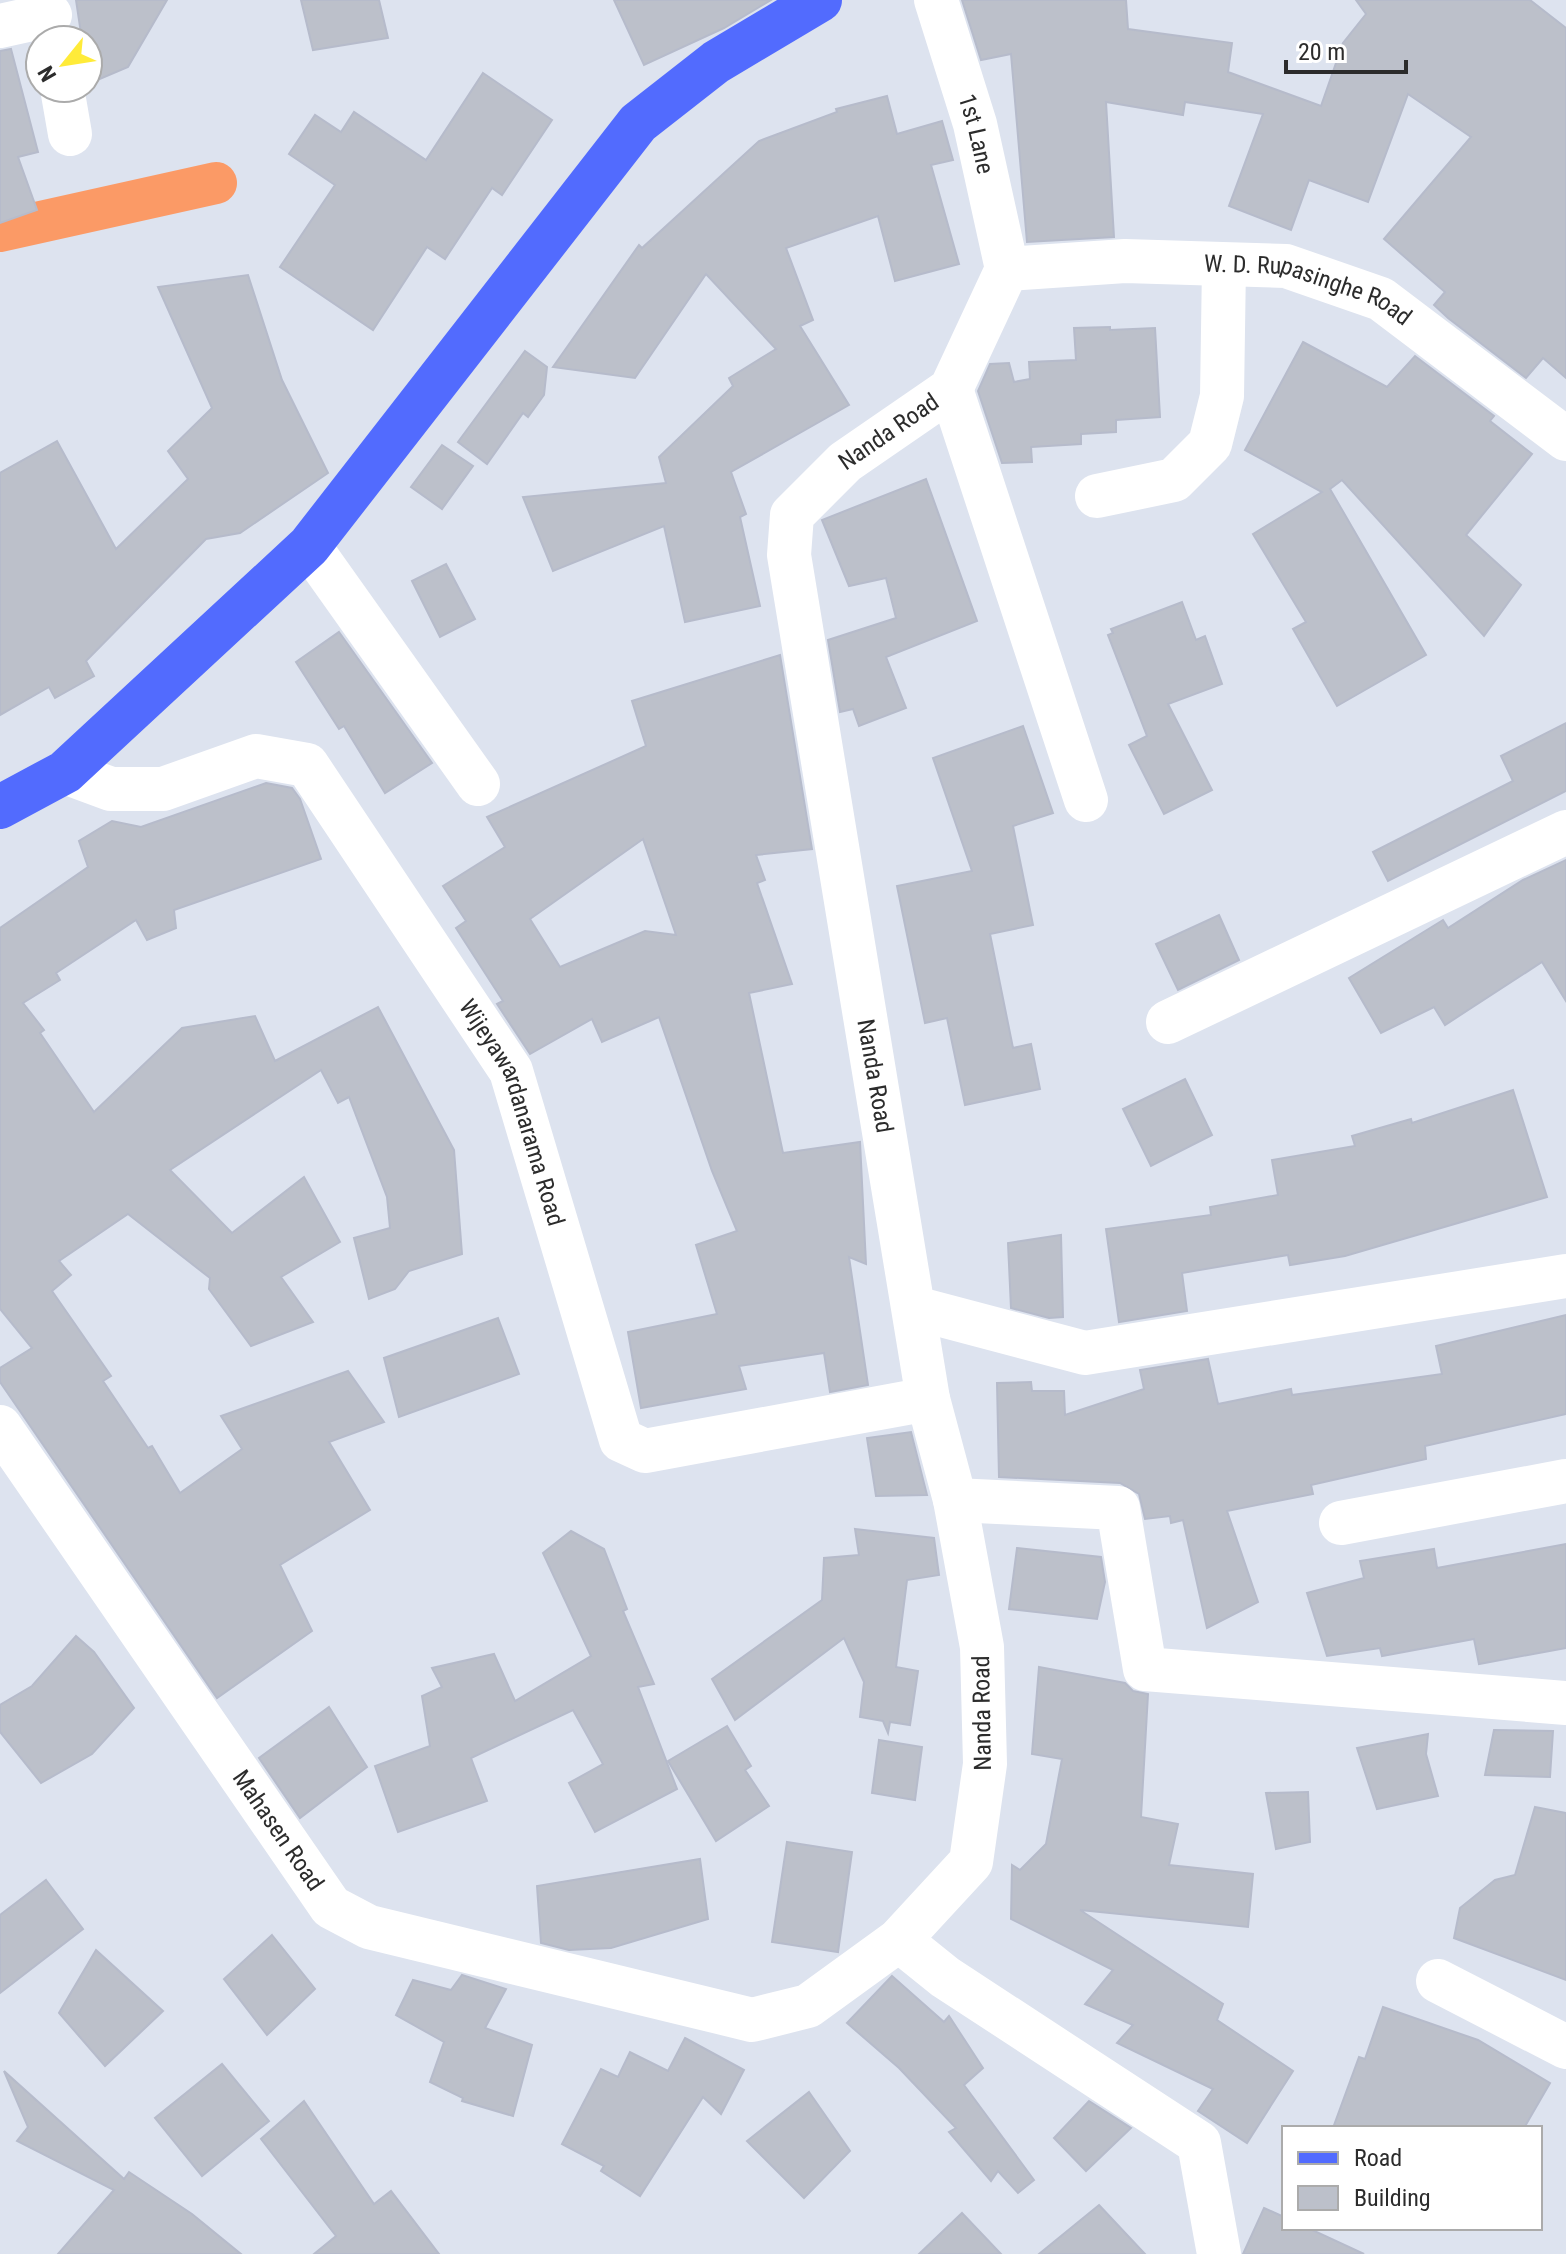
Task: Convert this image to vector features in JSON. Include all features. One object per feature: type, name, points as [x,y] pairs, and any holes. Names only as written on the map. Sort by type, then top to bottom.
[{"type":"main road","points":[[0,807],[65,772],[309,546],[638,123],[716,62],[820,0]]},
{"type":"street","name":"1st Lane","points":[[936,0],[975,124],[1007,269]]},
{"type":"street","points":[[0,26],[50,18]]},
{"type":"street","points":[[65,104],[70,134]]},
{"type":"street","name":"W. D. Rupasinghe Road","points":[[1007,269],[1125,261],[1286,266],[1381,299],[1566,439]]},
{"type":"street","points":[[1097,496],[1174,480],[1210,444],[1222,396],[1224,265]]},
{"type":"street","name":"Nanda Road","points":[[808,2006],[899,1940],[971,1862],[985,1764],[982,1647],[955,1500],[928,1399],[789,555],[792,515],[845,462],[951,389],[1007,269]]},
{"type":"street","points":[[951,389],[1086,800]]},
{"type":"street","points":[[309,546],[478,784]]},
{"type":"street","name":"Wijeyawardanarama Road","points":[[65,772],[111,789],[163,789],[256,756],[307,765],[511,1071],[621,1440],[645,1451],[928,1399]]},
{"type":"street","points":[[1168,1022],[1566,832]]},
{"type":"street","points":[[915,1308],[1085,1353],[1566,1276]]},
{"type":"street","name":"Mahasen Road","points":[[0,1427],[331,1907],[369,1927],[752,2020],[808,2006]]},
{"type":"street","points":[[1341,1523],[1566,1481]]},
{"type":"street","points":[[955,1500],[1118,1508],[1145,1669],[1566,1703]]},
{"type":"street","points":[[899,1940],[945,1977],[1199,2143],[1219,2254]]},
{"type":"street","points":[[1438,1981],[1566,2047]]},
{"type":"building","points":[[76,0],[167,0],[128,67],[104,77],[104,24],[80,24]]},
{"type":"building","points":[[301,0],[379,0],[388,38],[313,50]]},
{"type":"building","points":[[614,0],[771,0],[724,28],[644,65]]},
{"type":"building","points":[[962,0],[1126,0],[1128,29],[1232,43],[1228,72],[1321,106],[1343,43],[1366,14],[1356,0],[1530,0],[1566,28],[1566,378],[1543,358],[1526,378],[1434,305],[1445,292],[1384,239],[1471,137],[1408,94],[1368,202],[1309,180],[1291,230],[1229,206],[1263,114],[1185,102],[1183,115],[1106,102],[1114,237],[1027,242],[1011,54],[981,60]]},
{"type":"building","points":[[11,49],[38,152],[18,157],[37,210],[0,223],[0,51]]},
{"type":"building","points":[[483,73],[552,120],[502,195],[492,188],[445,259],[427,247],[373,330],[280,267],[335,185],[289,154],[315,115],[341,132],[354,112],[426,160]]},
{"type":"building","points":[[887,96],[897,134],[942,121],[953,160],[931,165],[959,264],[895,281],[878,216],[786,248],[813,320],[800,326],[849,405],[731,472],[746,514],[740,517],[760,606],[685,622],[664,526],[553,571],[523,497],[666,483],[659,457],[733,386],[729,378],[776,349],[706,274],[635,378],[553,367],[639,245],[642,248],[759,141],[837,112],[836,109]]},
{"type":"building","points":[[248,275],[282,380],[328,473],[240,533],[206,539],[86,661],[94,676],[55,698],[49,687],[0,715],[0,473],[57,441],[116,549],[188,479],[168,451],[212,408],[158,287]]},
{"type":"building","points":[[1110,327],[1110,330],[1155,328],[1160,417],[1116,420],[1116,432],[1081,434],[1081,444],[1031,447],[1032,462],[1002,463],[978,391],[990,364],[1009,363],[1014,382],[1030,379],[1029,362],[1076,360],[1074,328]]},
{"type":"building","points":[[1303,342],[1387,387],[1415,356],[1494,416],[1490,421],[1532,454],[1466,535],[1521,585],[1484,636],[1342,480],[1330,489],[1426,655],[1337,706],[1293,629],[1306,622],[1253,534],[1322,492],[1245,450]]},
{"type":"building","points":[[525,351],[547,367],[544,395],[528,417],[523,413],[487,464],[458,442]]},
{"type":"building","points":[[442,445],[473,466],[442,509],[411,487]]},
{"type":"building","points":[[926,479],[977,621],[886,657],[906,708],[859,726],[853,709],[840,712],[828,640],[896,618],[886,578],[849,586],[822,520]]},
{"type":"building","points":[[446,564],[475,619],[440,637],[412,581]]},
{"type":"building","points":[[1182,602],[1196,640],[1205,636],[1222,684],[1168,704],[1212,790],[1164,814],[1129,745],[1147,736],[1108,635],[1113,633],[1111,629]]},
{"type":"building","points":[[339,632],[432,763],[385,793],[344,726],[339,729],[296,662]]},
{"type":"building","points":[[780,655],[812,849],[756,855],[765,880],[757,883],[792,984],[749,993],[783,1153],[860,1142],[866,1264],[849,1257],[868,1385],[830,1392],[824,1353],[739,1366],[746,1389],[641,1408],[628,1332],[717,1314],[696,1245],[737,1231],[712,1171],[659,1017],[602,1042],[592,1019],[530,1054],[497,1004],[503,1001],[456,928],[466,921],[443,886],[505,847],[487,817],[646,746],[632,701]],"holes":[[[643,839],[676,935],[645,931],[560,967],[530,919]]]},
{"type":"building","points":[[1566,723],[1566,791],[1388,881],[1373,852],[1513,781],[1501,756]]},
{"type":"building","points":[[1023,726],[1053,813],[1013,826],[1033,925],[990,934],[1013,1048],[1031,1044],[1040,1089],[965,1105],[947,1018],[925,1023],[897,886],[972,871],[933,758]]},
{"type":"building","points":[[266,783],[292,788],[300,799],[321,859],[174,910],[176,928],[147,940],[136,920],[56,973],[60,980],[23,1003],[44,1030],[40,1033],[94,1112],[182,1028],[255,1016],[275,1061],[378,1007],[454,1150],[462,1254],[409,1271],[395,1289],[369,1299],[354,1238],[390,1228],[387,1197],[349,1097],[338,1103],[321,1070],[170,1170],[232,1233],[304,1177],[340,1242],[281,1277],[313,1322],[251,1346],[209,1289],[210,1278],[128,1214],[59,1261],[71,1275],[52,1291],[111,1376],[103,1381],[148,1448],[152,1446],[180,1493],[242,1449],[221,1416],[348,1371],[384,1422],[329,1442],[370,1510],[280,1565],[312,1631],[217,1698],[0,1382],[0,1368],[32,1348],[0,1309],[0,928],[88,867],[79,841],[112,821],[141,827]]},
{"type":"building","points":[[1566,860],[1566,1001],[1542,962],[1445,1025],[1434,1007],[1381,1033],[1349,978],[1443,920],[1448,928],[1523,880]]},
{"type":"building","points":[[1219,915],[1239,960],[1178,990],[1156,944]]},
{"type":"building","points":[[1185,1079],[1212,1135],[1151,1166],[1123,1109]]},
{"type":"building","points":[[1513,1090],[1547,1197],[1345,1256],[1290,1265],[1288,1255],[1182,1273],[1187,1311],[1119,1322],[1106,1229],[1211,1215],[1210,1207],[1278,1195],[1272,1160],[1355,1146],[1352,1136],[1411,1119],[1412,1123]]},
{"type":"building","points":[[1061,1235],[1063,1317],[1049,1318],[1011,1308],[1008,1243]]},
{"type":"building","points":[[1566,1315],[1566,1414],[1425,1446],[1426,1459],[1311,1485],[1313,1494],[1227,1511],[1258,1602],[1207,1628],[1183,1520],[1171,1523],[1170,1516],[1145,1519],[1139,1494],[1120,1483],[999,1477],[997,1383],[1031,1382],[1032,1391],[1064,1391],[1065,1415],[1144,1389],[1140,1370],[1208,1359],[1218,1404],[1291,1389],[1292,1395],[1442,1374],[1436,1346]]},
{"type":"building","points":[[498,1318],[519,1374],[399,1417],[384,1358]]},
{"type":"building","points":[[911,1432],[927,1495],[876,1496],[867,1438]]},
{"type":"building","points":[[855,1529],[934,1538],[939,1575],[907,1580],[896,1667],[918,1671],[910,1725],[890,1722],[888,1733],[883,1721],[860,1717],[864,1682],[844,1638],[735,1720],[712,1679],[822,1600],[824,1558],[859,1555]]},
{"type":"building","points":[[571,1531],[604,1549],[627,1609],[623,1611],[654,1684],[638,1687],[677,1789],[595,1832],[569,1783],[603,1764],[573,1710],[471,1758],[487,1801],[398,1832],[375,1766],[430,1746],[422,1696],[442,1687],[432,1668],[494,1654],[515,1701],[591,1656],[543,1553]]},
{"type":"building","points":[[1566,1544],[1566,1648],[1479,1664],[1474,1639],[1382,1656],[1380,1648],[1327,1656],[1307,1593],[1364,1578],[1360,1561],[1434,1549],[1437,1568]]},
{"type":"building","points":[[1017,1548],[1101,1557],[1105,1582],[1097,1619],[1009,1609]]},
{"type":"building","points":[[76,1636],[94,1652],[134,1708],[92,1754],[41,1783],[0,1732],[0,1705],[32,1686]]},
{"type":"building","points":[[1039,1667],[1125,1683],[1133,1691],[1148,1694],[1141,1817],[1178,1824],[1169,1865],[1253,1874],[1248,1927],[1080,1910],[1223,2004],[1217,2020],[1293,2071],[1247,2143],[1198,2111],[1213,2089],[1117,2043],[1133,2025],[1085,2004],[1113,1970],[1011,1919],[1012,1865],[1020,1870],[1046,1844],[1062,1759],[1032,1754]]},
{"type":"building","points":[[329,1707],[367,1767],[300,1818],[259,1758]]},
{"type":"building","points":[[727,1726],[751,1766],[745,1770],[769,1806],[716,1841],[668,1761]]},
{"type":"building","points":[[1494,1730],[1553,1731],[1550,1777],[1485,1775]]},
{"type":"building","points":[[1428,1734],[1426,1754],[1438,1796],[1377,1809],[1357,1748]]},
{"type":"building","points":[[879,1740],[922,1747],[915,1800],[872,1793]]},
{"type":"building","points":[[1308,1792],[1310,1842],[1276,1849],[1266,1793]]},
{"type":"building","points":[[1535,1807],[1566,1813],[1566,1980],[1454,1938],[1460,1908],[1495,1880],[1515,1875]]},
{"type":"building","points":[[787,1842],[852,1852],[838,1952],[772,1942]]},
{"type":"building","points":[[700,1859],[708,1919],[611,1948],[569,1950],[541,1943],[537,1886]]},
{"type":"building","points":[[46,1880],[83,1929],[0,1993],[0,1915]]},
{"type":"building","points":[[272,1935],[315,1989],[267,2035],[224,1979]]},
{"type":"building","points":[[96,1950],[163,2011],[105,2066],[59,2013]]},
{"type":"building","points":[[462,1975],[506,1989],[485,2028],[532,2045],[513,2116],[462,2101],[463,2098],[430,2082],[444,2042],[396,2015],[413,1980],[451,1990]]},
{"type":"building","points":[[892,1976],[944,2022],[949,2016],[983,2068],[964,2085],[1034,2180],[1018,2193],[998,2171],[991,2181],[949,2132],[956,2128],[899,2068],[847,2023]]},
{"type":"building","points":[[1383,2007],[1478,2040],[1550,2083],[1525,2126],[1334,2126],[1359,2057],[1365,2059]]},
{"type":"building","points":[[685,2038],[744,2070],[721,2114],[703,2097],[640,2196],[601,2171],[604,2166],[562,2144],[601,2069],[618,2077],[630,2052],[668,2071]]},
{"type":"building","points":[[222,2064],[269,2121],[202,2176],[155,2118]]},
{"type":"building","points":[[4,2071],[124,2179],[129,2172],[192,2214],[241,2254],[58,2254],[114,2190],[17,2141],[28,2127]]},
{"type":"building","points":[[809,2092],[850,2151],[804,2198],[747,2141]]},
{"type":"building","points":[[304,2101],[374,2204],[391,2191],[439,2254],[314,2254],[336,2236],[261,2139]]},
{"type":"building","points":[[1089,2101],[1131,2128],[1086,2171],[1054,2138]]},
{"type":"building","points":[[1099,2205],[1145,2254],[1039,2254]]},
{"type":"building","points":[[1264,2208],[1282,2216],[1282,2230],[1312,2230],[1364,2254],[1243,2254]]},
{"type":"building","points":[[962,2213],[1001,2254],[919,2254]]},
{"type":"waterway","points":[[0,231],[216,183]]}]
